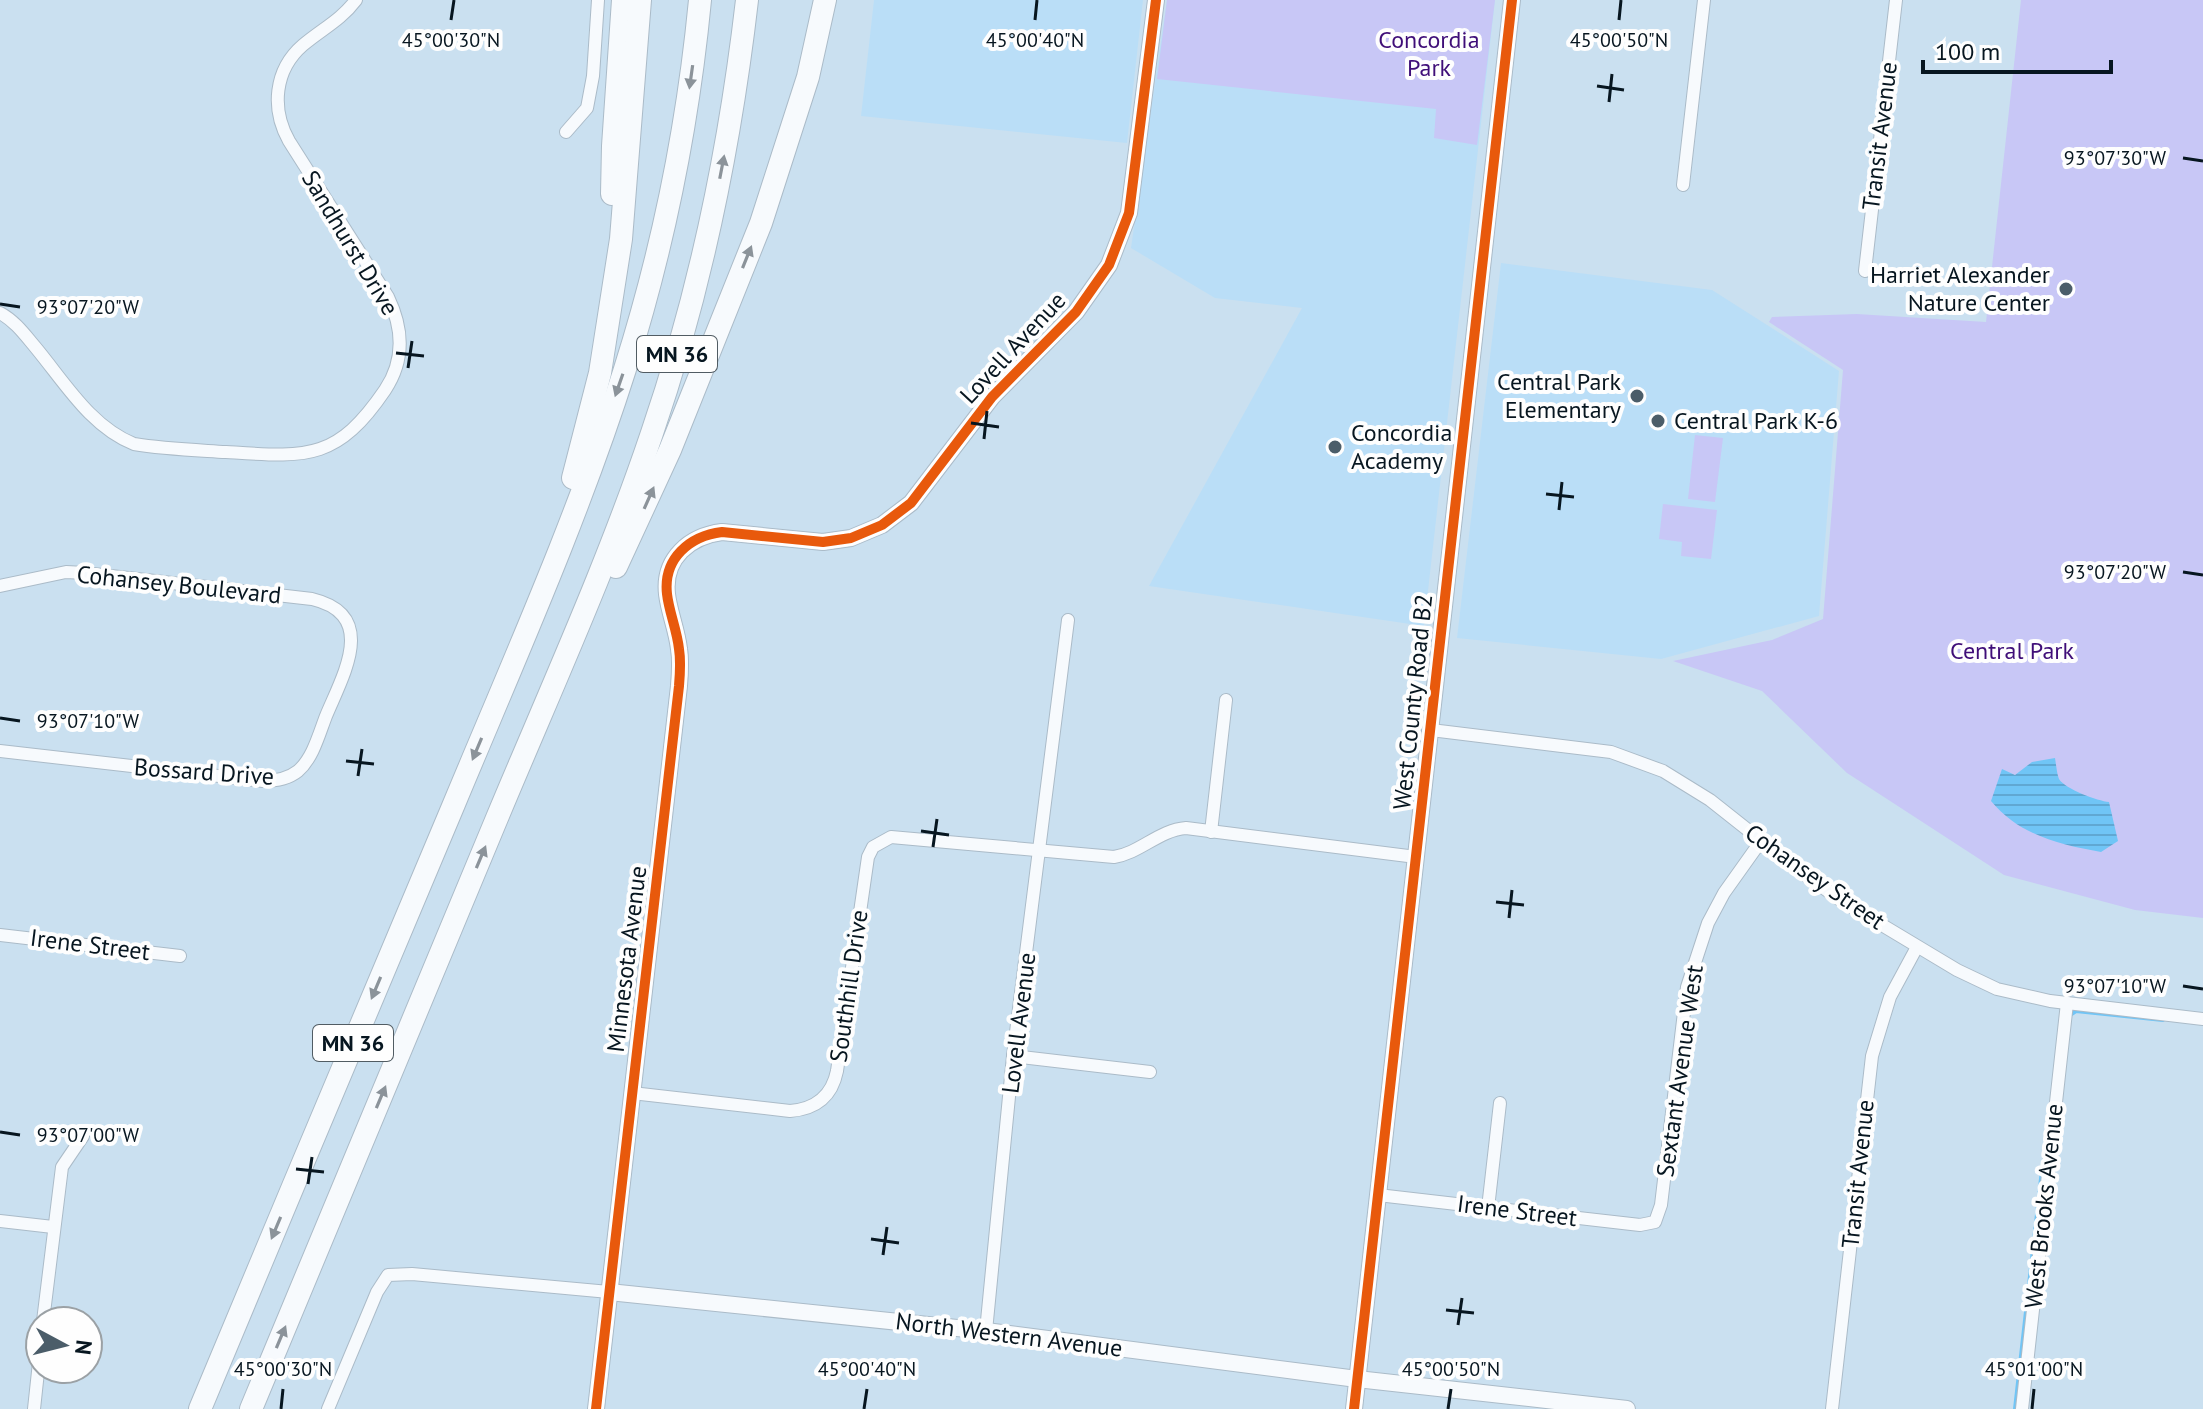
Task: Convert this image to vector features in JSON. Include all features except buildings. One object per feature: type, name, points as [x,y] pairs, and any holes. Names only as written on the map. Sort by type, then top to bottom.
[{"type":"highway","points":[[609,304],[613,146],[623,0]]},
{"type":"highway","points":[[507,677],[577,466],[600,373],[626,190],[640,0]]},
{"type":"highway","name":"MN 36","points":[[200,1409],[588,476],[626,366],[655,259],[677,161],[700,0]]},
{"type":"highway","name":"MN 36","points":[[251,1409],[629,499],[679,347],[714,210],[735,94],[747,0]]},
{"type":"highway","points":[[550,692],[645,506],[695,390],[784,157],[808,77],[825,0]]},
{"type":"street","name":"Sandhurst Drive","points":[[0,313],[19,328],[94,418],[119,438],[134,444],[298,455],[332,445],[359,425],[395,370],[399,326],[388,297],[289,141],[278,115],[277,100],[279,84],[291,58],[310,39],[347,12],[356,0]]},
{"type":"street","points":[[566,132],[587,108],[593,76],[598,0]]},
{"type":"street","name":"Lovell Avenue","points":[[708,534],[722,532],[823,542],[851,538],[882,525],[911,503],[992,397],[1076,312],[1105,272],[1129,213],[1156,0]]},
{"type":"street","name":"West County Road B2","points":[[1354,1409],[1512,0]]},
{"type":"street","points":[[1683,185],[1704,0]]},
{"type":"street","name":"Transit Avenue","points":[[1865,271],[1896,0]]},
{"type":"street","name":"Minnesota Avenue","points":[[596,1409],[679,686],[679,649],[666,581],[670,566],[687,543],[708,534]]},
{"type":"street","name":"Cohansey Boulevard","points":[[0,586],[66,572],[312,599]]},
{"type":"street","name":"Bossard Drive","points":[[0,751],[263,781],[288,777],[298,771],[311,753],[352,652],[349,626],[342,615],[323,601],[312,599]]},
{"type":"street","name":"Lovell Avenue","points":[[986,1331],[1013,1056],[1068,620]]},
{"type":"street","points":[[1211,832],[1226,700]]},
{"type":"street","name":"Cohansey Street","points":[[1431,730],[1583,747],[1638,760],[1686,784],[1842,901],[1970,977],[2024,997],[2203,1019]]},
{"type":"street","points":[[1040,851],[1114,857],[1143,846],[1173,829],[1416,857]]},
{"type":"street","name":"Southhill Drive","points":[[632,1093],[790,1111],[813,1106],[830,1091],[835,1081],[865,866],[873,847],[881,841],[899,836],[1040,851]]},
{"type":"street","name":"Sextant Avenue West","points":[[1655,1222],[1661,1205],[1682,1020],[1696,954],[1724,893],[1761,841]]},
{"type":"street","name":"Irene Street","points":[[0,935],[180,956]]},
{"type":"street","name":"Transit Avenue","points":[[1832,1409],[1872,1056],[1890,997],[1917,947]]},
{"type":"street","name":"West Brooks Avenue","points":[[2022,1409],[2067,1003]]},
{"type":"street","points":[[1013,1056],[1150,1072]]},
{"type":"street","points":[[1488,1208],[1500,1103]]},
{"type":"street","points":[[45,1305],[62,1167],[83,1136]]},
{"type":"street","name":"Irene Street","points":[[1378,1195],[1640,1225],[1655,1222]]},
{"type":"street","points":[[0,1221],[53,1227]]},
{"type":"street","name":"North Western Avenue","points":[[328,1409],[377,1292],[388,1275],[412,1274],[986,1331],[1357,1379],[1627,1409]]},
{"type":"street","points":[[34,1409],[37,1385]]},
{"type":"shaded area","points":[[874,0],[1143,0],[1127,143],[861,116]]},
{"type":"shaded area","name":"Concordia Academy","points":[[1167,0],[1495,0],[1424,626],[1149,586],[1302,308],[1215,298],[1131,248]]},
{"type":"shaded area","name":"Central Park K-6","points":[[1501,263],[1712,290],[1839,371],[1819,616],[1661,659],[1457,638]]},
{"type":"shaded area","points":[[2055,758],[2062,783],[2082,794],[2109,802],[2118,841],[2101,852],[2041,837],[2014,822],[1991,801],[2002,769],[2015,775],[2032,762]]},
{"type":"green space","name":"Concordia Park","points":[[1167,0],[1495,0],[1477,145],[1434,138],[1436,109],[1157,79]]},
{"type":"green space","name":"Central Park","points":[[2021,0],[2203,0],[2203,918],[2135,910],[2004,875],[1847,773],[1762,691],[1673,661],[1772,640],[1823,619],[1843,370],[1769,322],[1772,317],[1857,314],[1986,322]]},
{"type":"green space","points":[[1695,435],[1723,438],[1715,502],[1688,499]]},
{"type":"green space","points":[[1663,504],[1717,510],[1711,559],[1681,556],[1682,542],[1659,539]]},
{"type":"waterway","points":[[2070,1015],[2076,1011],[2163,1020]]},
{"type":"waterway","points":[[2015,1409],[2043,1161]]},
{"type":"cycle path","points":[[596,1409],[679,686],[680,654],[667,594],[669,570],[681,551],[710,534],[722,532],[823,542],[851,538],[882,525],[911,503],[992,397],[1076,312],[1109,265],[1129,213],[1156,0]]},
{"type":"cycle path","points":[[1354,1409],[1512,0]]},
{"type":"place","name":"Harriet Alexander Nature Center","points":[[2066,289]]},
{"type":"place","name":"Central Park Elementary","points":[[1637,396]]},
{"type":"place","name":"Central Park K-6","points":[[1658,421]]},
{"type":"place","name":"Concordia Academy","points":[[1335,447]]}]
